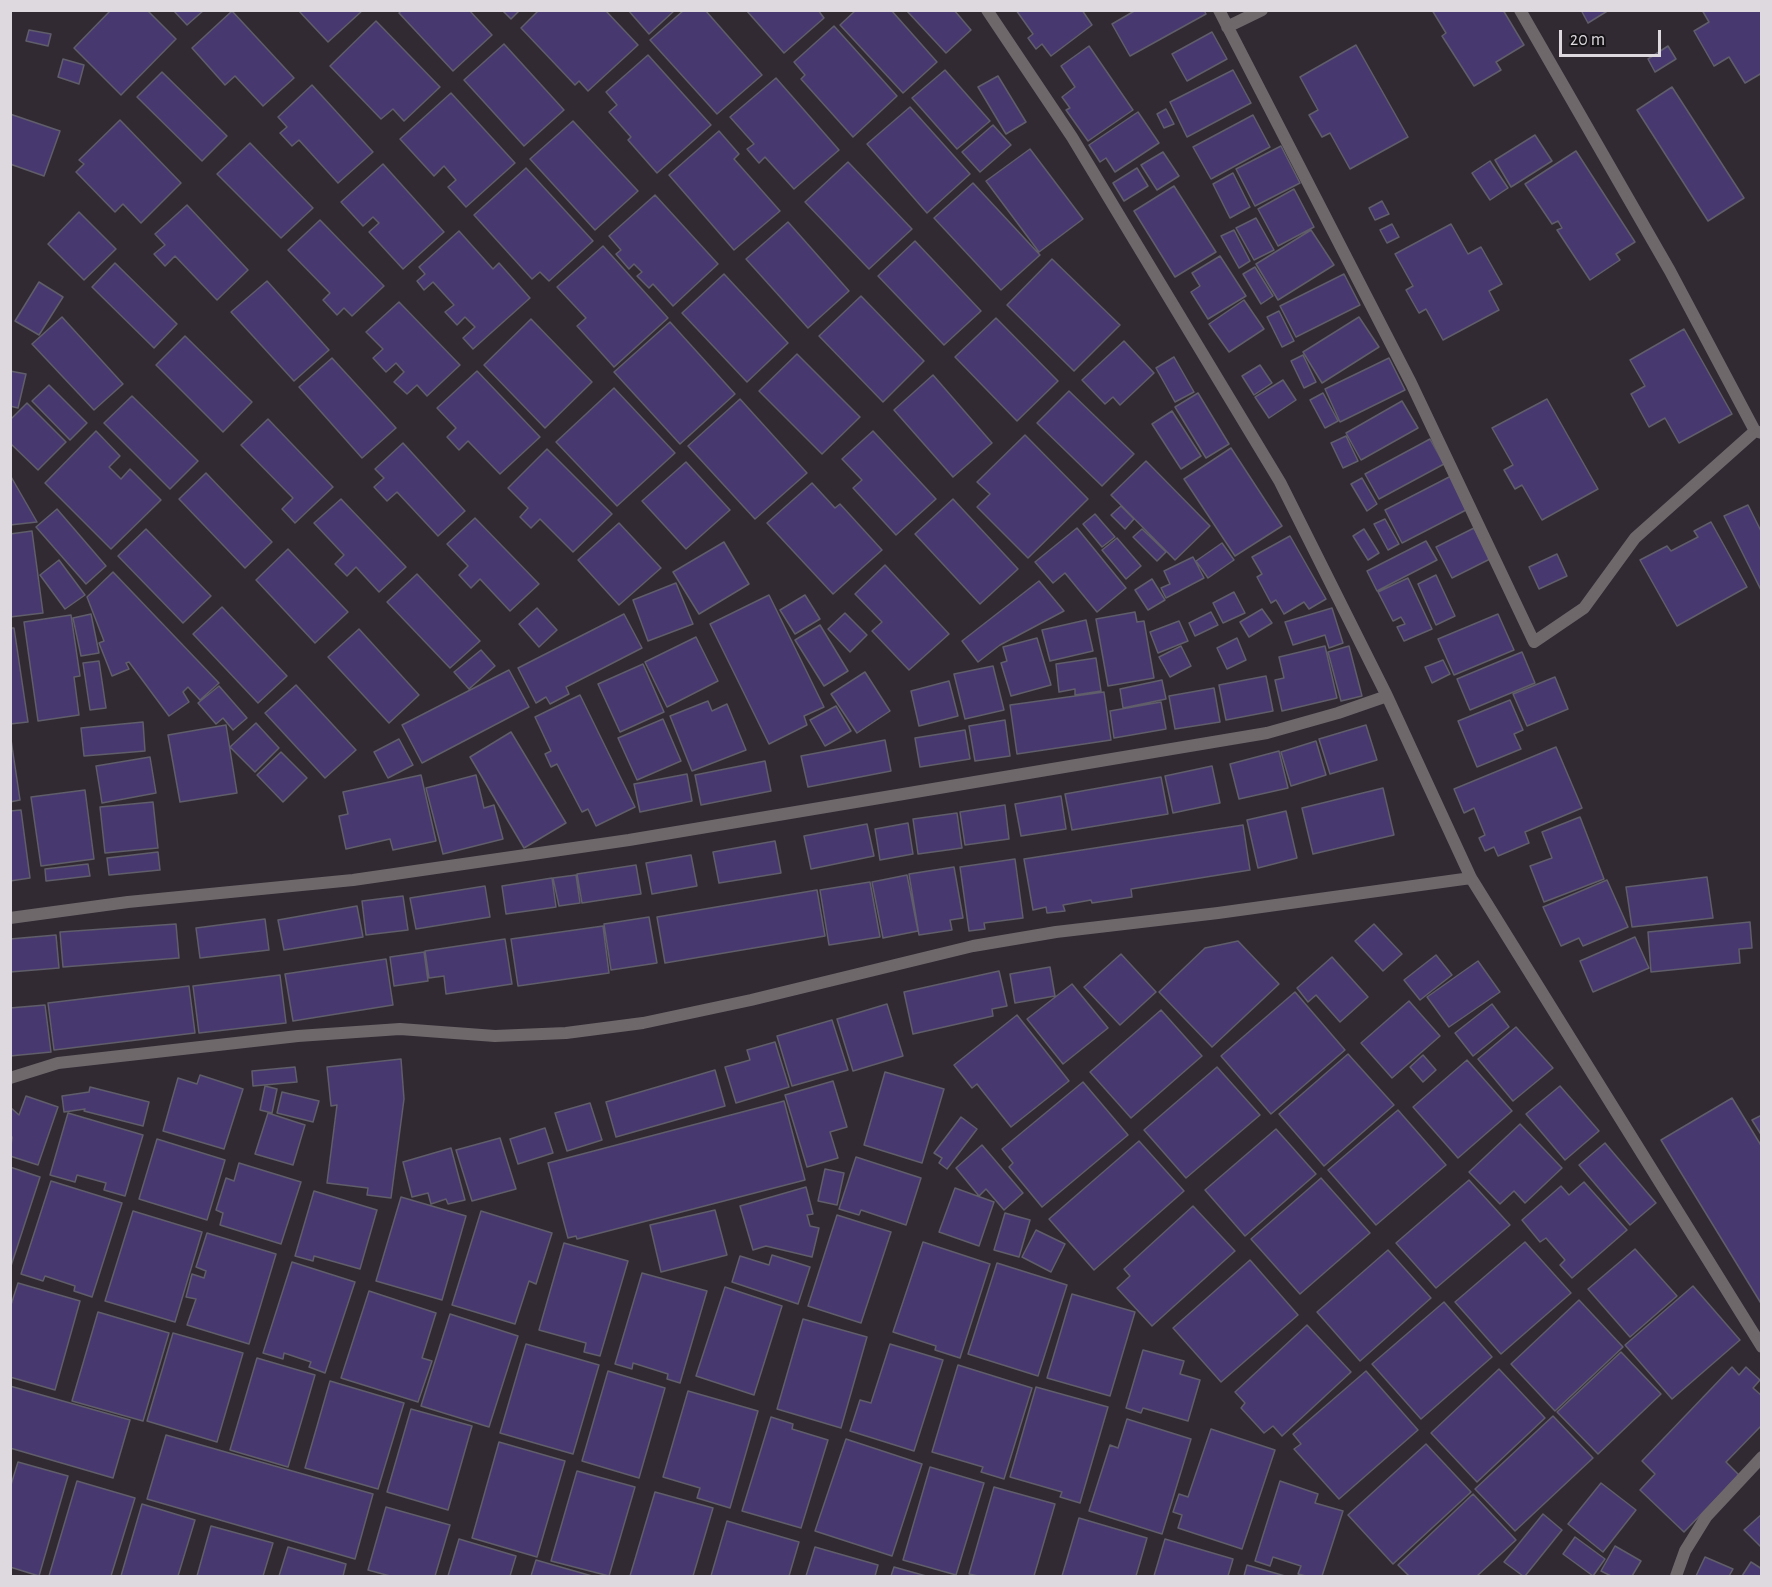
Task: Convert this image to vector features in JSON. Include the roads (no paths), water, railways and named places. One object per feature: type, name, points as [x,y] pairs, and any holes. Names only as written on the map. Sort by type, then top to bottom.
[{"type":"street","points":[[987,10],[1072,137],[1280,482],[1387,696],[1471,878],[1761,1347]]},
{"type":"street","points":[[1219,10],[1411,383],[1534,642],[1584,608],[1635,538],[1758,432],[1670,271],[1520,10]]},
{"type":"street","points":[[1227,27],[1262,10]]},
{"type":"street","points":[[10,918],[128,902],[353,880],[629,840],[1267,733],[1338,714],[1387,696]]},
{"type":"street","points":[[10,1078],[58,1063],[298,1036],[400,1029],[495,1036],[566,1033],[643,1023],[751,1000],[973,946],[1056,932],[1218,913],[1471,878]]},
{"type":"street","points":[[1676,1576],[1685,1551],[1706,1517],[1761,1457]]}]
